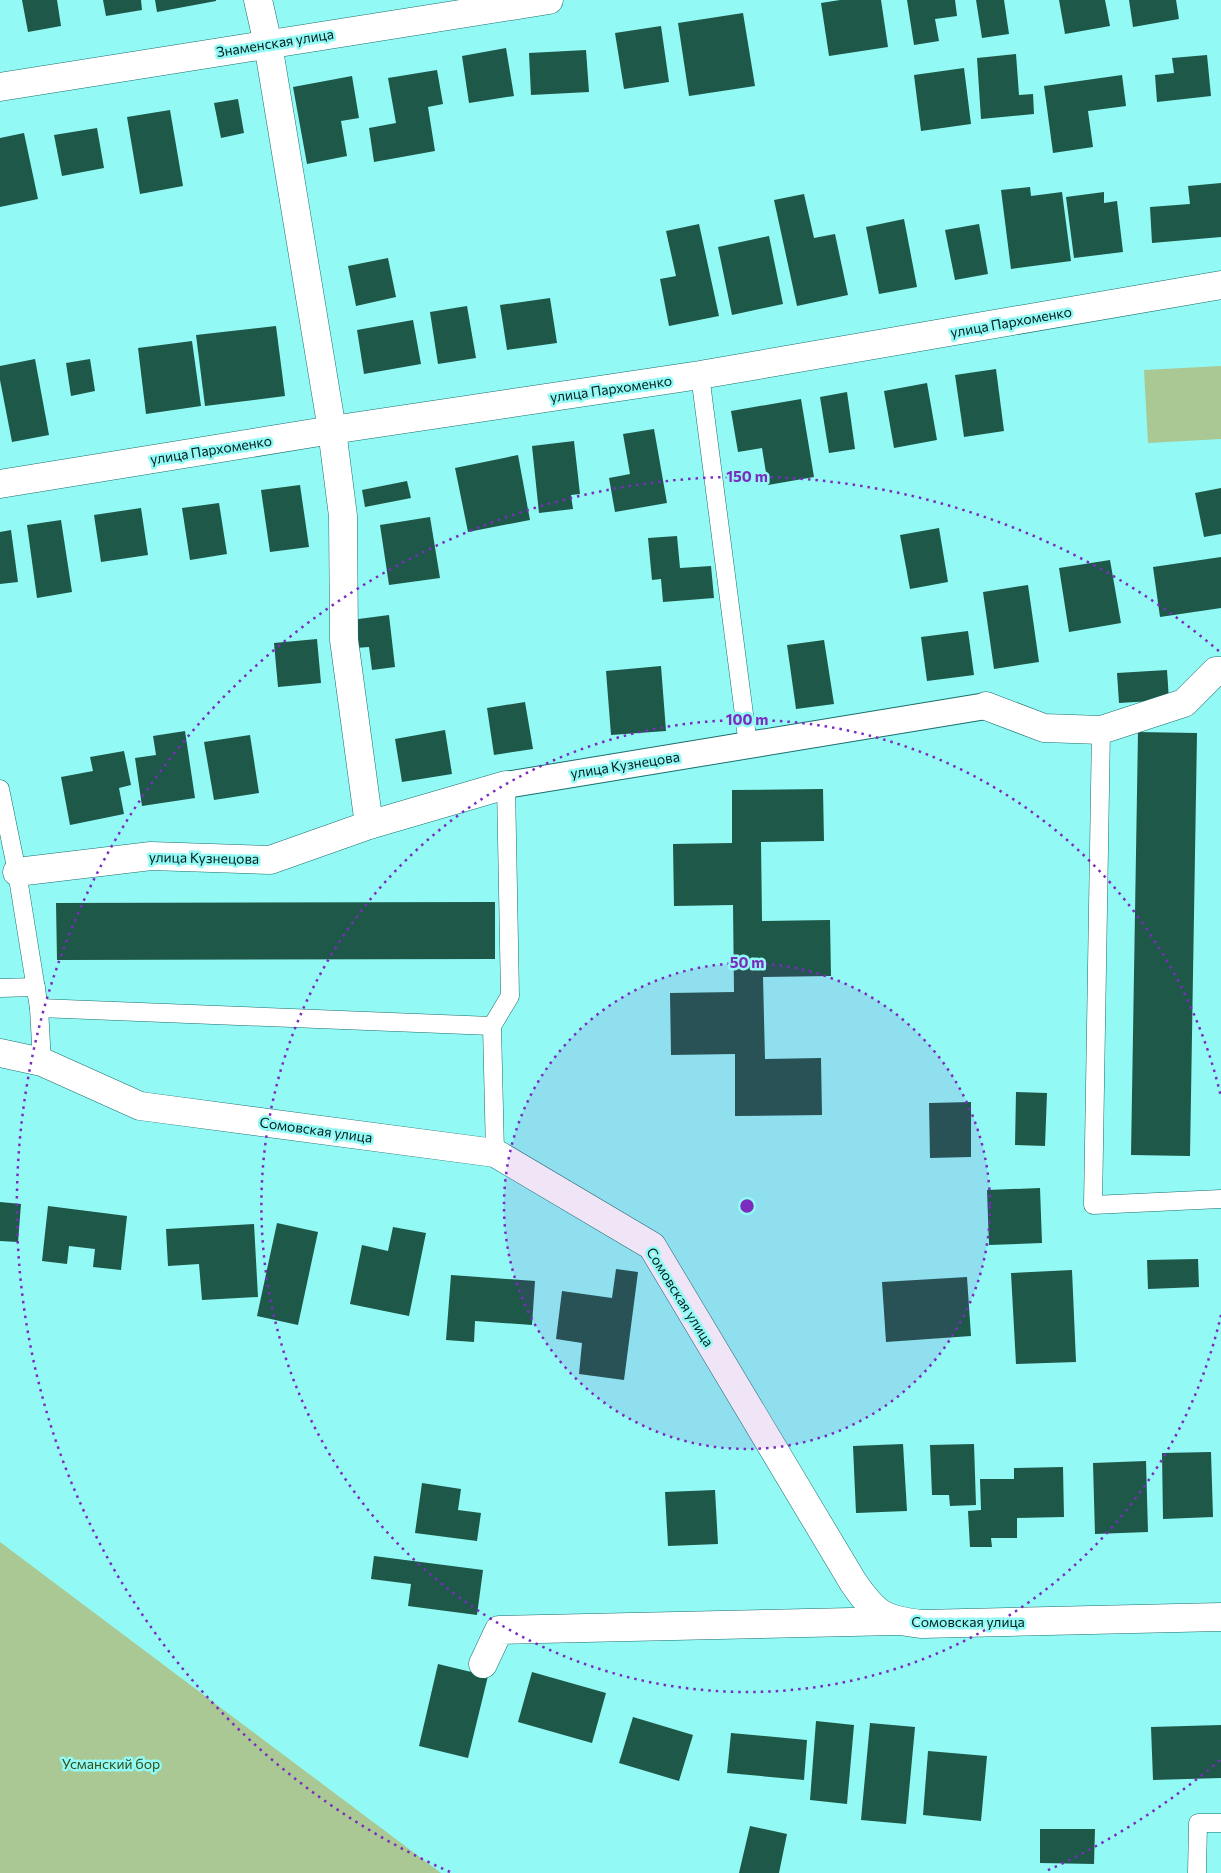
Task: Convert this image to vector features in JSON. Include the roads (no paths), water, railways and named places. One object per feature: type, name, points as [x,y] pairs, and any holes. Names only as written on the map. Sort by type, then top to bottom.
[{"type":"street","points":[[258,0],[268,44],[332,430],[343,516],[344,640],[368,825]]},
{"type":"street","name":"Знаменская улица","points":[[0,87],[549,0]]},
{"type":"street","name":"улица Пархоменко","points":[[0,484],[332,430],[700,375],[1221,285]]},
{"type":"street","name":"улица Кузнецова","points":[[17,872],[151,856],[270,860],[368,825],[506,785],[986,706],[1044,728],[1101,730],[1184,703],[1216,671],[1221,671]]},
{"type":"street","name":"Сомовская улица","points":[[0,1053],[42,1062],[140,1106],[495,1154],[652,1246],[865,1599],[881,1614],[896,1621],[922,1624],[1221,1617]]},
{"type":"street","points":[[837,1623],[865,1599]]},
{"type":"street","points":[[483,1664],[499,1630],[896,1621]]},
{"type":"lane","points":[[700,375],[748,745]]},
{"type":"lane","points":[[1101,730],[1094,1206],[1221,1199]]},
{"type":"lane","points":[[495,1154],[492,1026],[510,996],[506,785]]},
{"type":"lane","points":[[0,789],[17,872],[36,987],[42,1062]]},
{"type":"lane","points":[[0,988],[36,987]]},
{"type":"lane","points":[[39,1008],[492,1026]]},
{"type":"lane","points":[[1197,1873],[1198,1823],[1221,1823]]},
{"type":"park label","name":"Усманский бор","points":[[111,1764]]}]
